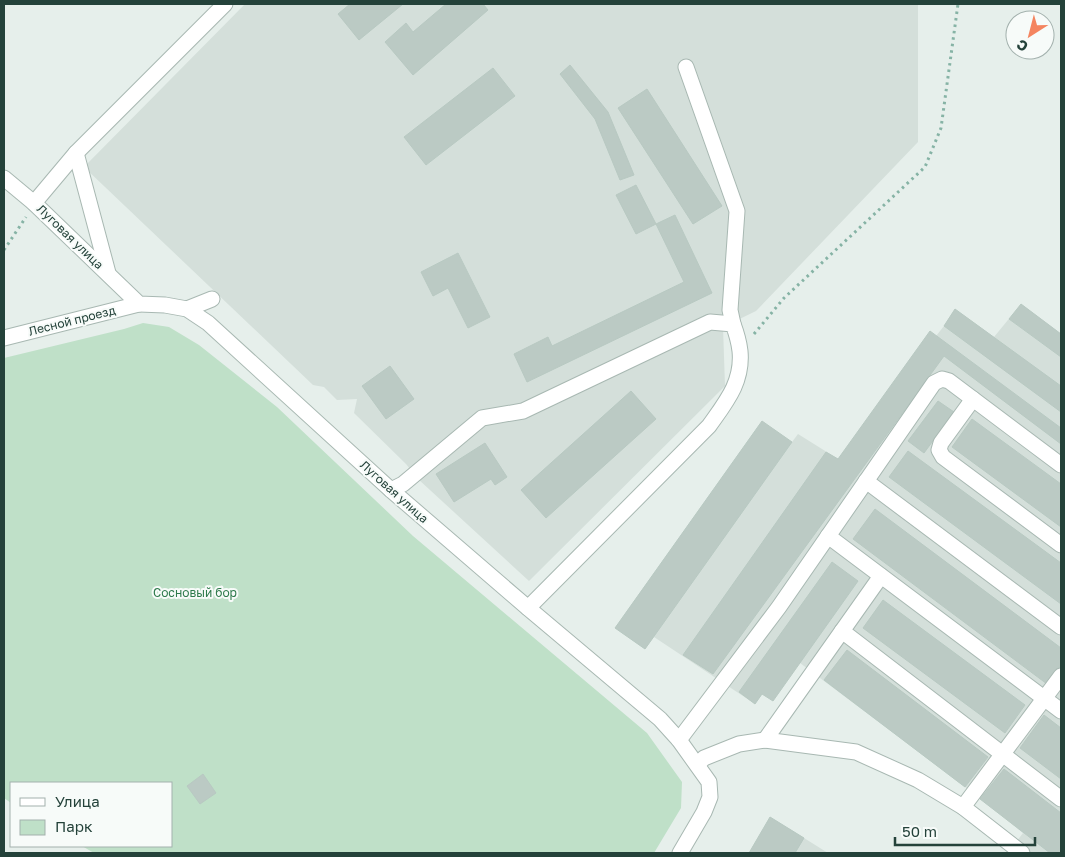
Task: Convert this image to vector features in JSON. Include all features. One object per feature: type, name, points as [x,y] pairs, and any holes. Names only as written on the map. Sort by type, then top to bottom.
[{"type":"street","points":[[34,203],[76,153],[225,4]]},
{"type":"street","points":[[528,608],[710,426],[733,392],[739,374],[740,350],[730,310],[737,211],[686,66]]},
{"type":"street","points":[[76,153],[108,274]]},
{"type":"street","name":"Луговая улица","points":[[4,178],[34,203],[139,304],[166,305],[187,309],[208,322],[391,490],[660,719],[698,764],[709,782],[710,797],[704,812],[680,853]]},
{"type":"street","points":[[187,309],[212,299]]},
{"type":"street","name":"Лесной проезд","points":[[4,338],[139,304]]},
{"type":"street","points":[[391,490],[403,484],[482,418],[523,411],[710,322],[733,324]]},
{"type":"street","points":[[679,740],[779,607],[934,383],[942,379],[949,381],[1061,464]]},
{"type":"street","points":[[973,399],[941,443],[939,450],[943,457],[1061,545]]},
{"type":"street","points":[[866,481],[1061,627]]},
{"type":"street","points":[[828,536],[1061,711]]},
{"type":"street","points":[[765,740],[881,576]]},
{"type":"street","points":[[842,631],[1061,799]]},
{"type":"street","points":[[962,808],[1061,676]]},
{"type":"street","points":[[698,764],[704,758],[739,744],[765,740],[856,752],[918,780],[962,808],[1022,853]]},
{"type":"path","points":[[740,350],[784,298],[925,167],[941,128],[958,4]]},
{"type":"path","points":[[4,250],[34,203]]},
{"type":"shaded area","points":[[245,4],[918,4],[918,142],[756,311],[723,327],[725,386],[529,581],[418,479],[406,464],[354,413],[357,399],[337,400],[324,387],[313,385],[84,167]]},
{"type":"shaded area","points":[[1021,304],[1061,334],[1061,853],[1008,853],[1023,833],[800,663],[762,694],[755,704],[654,637],[645,649],[615,628],[762,421],[792,442],[798,434],[838,459],[944,326],[955,309],[994,337]]},
{"type":"shaded area","points":[[770,817],[804,838],[828,853],[749,853]]},
{"type":"green space","name":"Сосновый бор","points":[[143,323],[169,327],[199,345],[277,407],[413,536],[647,733],[682,782],[681,808],[654,853],[94,853],[84,847],[172,847],[172,782],[10,782],[10,802],[4,798],[4,358]]},
{"type":"building","points":[[350,4],[403,4],[359,40],[338,14]]},
{"type":"building","points":[[446,4],[483,4],[488,10],[413,75],[385,42],[406,23],[413,32]]},
{"type":"building","points":[[570,65],[608,112],[634,175],[620,180],[595,119],[560,74]]},
{"type":"building","points":[[493,68],[515,96],[426,165],[404,137]]},
{"type":"building","points":[[647,89],[722,206],[693,224],[618,108]]},
{"type":"building","points":[[636,185],[656,224],[636,234],[616,195]]},
{"type":"building","points":[[675,215],[712,293],[527,382],[514,354],[548,337],[552,346],[684,282],[656,224]]},
{"type":"building","points":[[458,253],[490,317],[468,328],[448,288],[433,296],[421,272]]},
{"type":"building","points":[[1021,304],[1061,334],[1061,357],[1009,319]]},
{"type":"building","points":[[955,309],[1061,386],[1061,412],[944,326]]},
{"type":"building","points":[[930,331],[1061,428],[1061,444],[944,356],[713,674],[683,655],[826,452],[838,459]]},
{"type":"building","points":[[390,366],[414,399],[386,419],[362,386]]},
{"type":"building","points":[[631,391],[656,419],[546,518],[521,490]]},
{"type":"building","points":[[938,401],[954,412],[924,453],[908,441]]},
{"type":"building","points":[[972,419],[1061,484],[1061,527],[952,447]]},
{"type":"building","points":[[762,421],[792,442],[645,649],[615,628]]},
{"type":"building","points":[[485,443],[507,477],[495,485],[491,479],[454,502],[436,474]]},
{"type":"building","points":[[908,451],[1061,563],[1061,604],[889,477]]},
{"type":"building","points":[[875,509],[1061,648],[1061,665],[1047,684],[853,539]]},
{"type":"building","points":[[832,562],[858,581],[773,701],[762,694],[755,704],[739,692]]},
{"type":"building","points":[[883,600],[1025,705],[1005,733],[863,628]]},
{"type":"building","points":[[847,650],[988,757],[965,787],[824,680]]},
{"type":"building","points":[[1044,715],[1061,728],[1061,779],[1020,748]]},
{"type":"building","points":[[1004,769],[1061,813],[1061,853],[1050,853],[980,799]]},
{"type":"building","points":[[203,774],[216,793],[200,804],[187,786]]},
{"type":"building","points":[[770,817],[804,838],[795,853],[749,853]]}]
